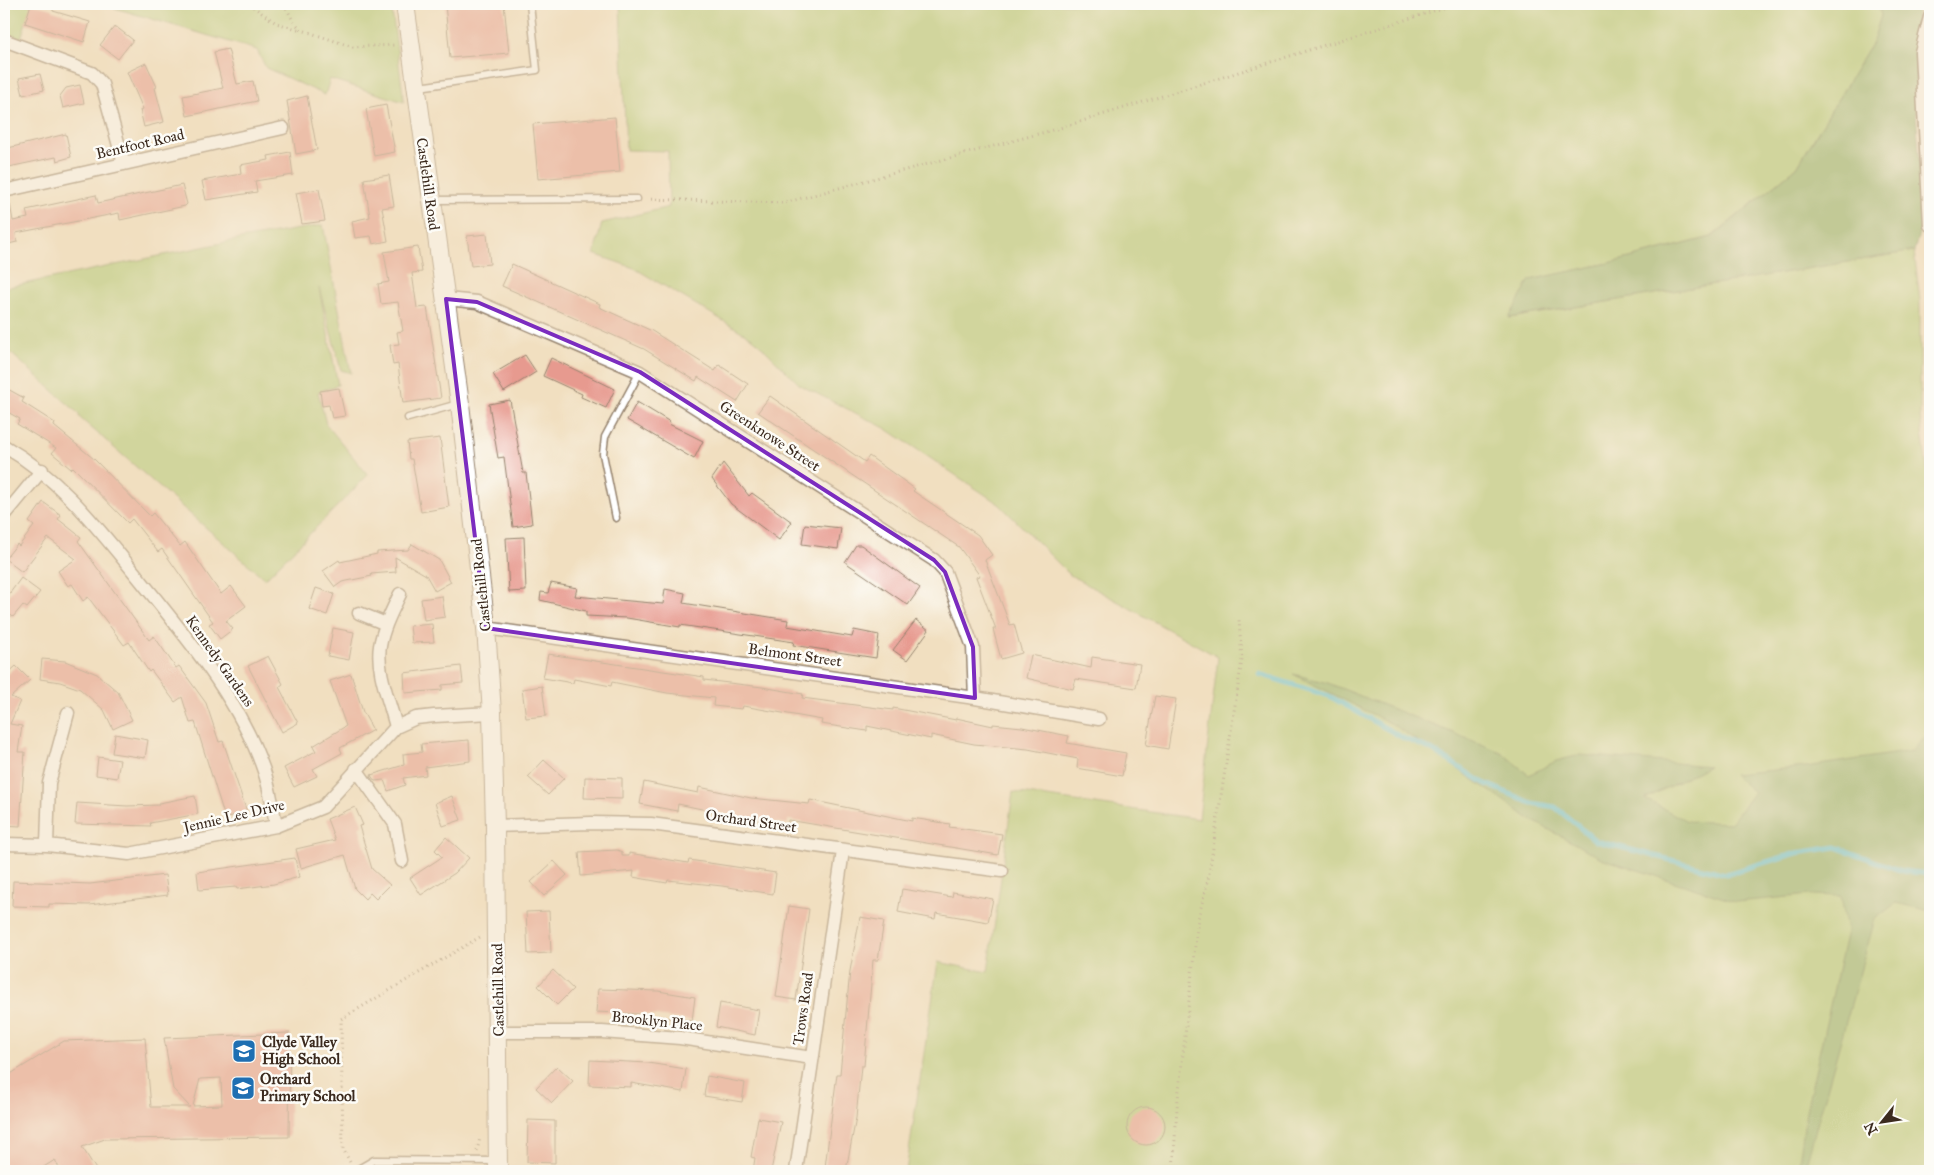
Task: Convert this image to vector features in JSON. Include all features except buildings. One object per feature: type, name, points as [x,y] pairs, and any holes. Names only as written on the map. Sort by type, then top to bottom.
[{"type":"main road","name":"Castlehill Road","points":[[405,4],[430,200],[460,404],[486,628],[492,713],[495,826],[499,1166]]},
{"type":"street","points":[[1930,17],[1921,52],[1930,225]]},
{"type":"street","points":[[4,40],[92,73],[102,84],[124,164]]},
{"type":"street","name":"Bentfoot Road","points":[[4,191],[283,128]]},
{"type":"street","name":"Greenknowe Street","points":[[446,299],[477,302],[640,372],[934,560],[946,572],[973,647],[974,698]]},
{"type":"street","points":[[4,446],[42,470],[4,516]]},
{"type":"street","name":"Kennedy Gardens","points":[[42,470],[89,516],[159,603],[223,689],[240,719],[264,770],[276,826]]},
{"type":"street","points":[[396,726],[381,668],[380,648],[386,624],[400,594]]},
{"type":"street","points":[[359,613],[386,624]]},
{"type":"street","name":"Belmont Street","points":[[486,628],[974,698],[1098,719]]},
{"type":"street","points":[[47,845],[49,783],[68,713]]},
{"type":"street","name":"Jennie Lee Drive","points":[[4,844],[47,845],[129,854],[276,826],[323,807],[396,726],[416,718],[492,713]]},
{"type":"street","points":[[356,770],[396,824],[402,862]]},
{"type":"street","name":"Orchard Street","points":[[495,826],[591,823],[651,824],[1002,871]]},
{"type":"street","name":"Trows Road","points":[[796,1171],[843,851]]},
{"type":"street","name":"Brooklyn Place","points":[[498,1032],[602,1032],[680,1038],[812,1058]]},
{"type":"lane","points":[[416,88],[537,70],[530,4]]},
{"type":"lane","points":[[430,200],[637,199]]},
{"type":"lane","points":[[616,518],[603,454],[605,437],[640,372]]},
{"type":"lane","points":[[408,418],[460,404]]},
{"type":"lane","points":[[355,1171],[374,1160],[499,1166]]},
{"type":"path","points":[[249,4],[276,23],[352,47],[409,45]]},
{"type":"path","points":[[284,4],[294,22],[302,30]]},
{"type":"path","points":[[637,199],[784,202],[1060,128],[1456,4]]},
{"type":"path","points":[[1173,1171],[1177,1108],[1198,919],[1208,880],[1242,660],[1239,620]]},
{"type":"path","points":[[355,1171],[343,1149],[341,1019],[482,935]]},
{"type":"highlighted area","points":[[446,299],[477,302],[640,372],[934,560],[945,572],[973,647],[975,698],[486,628]]},
{"type":"green space","points":[[4,4],[32,4],[21,38],[4,33]]},
{"type":"green space","points":[[101,4],[365,4],[392,11],[404,102],[330,79],[325,95],[266,68],[257,50]]},
{"type":"green space","points":[[620,4],[1879,4],[1881,16],[1873,41],[1797,167],[1711,237],[1618,261],[1531,280],[1510,318],[1914,251],[1920,301],[1920,416],[1930,492],[1930,1171],[906,1171],[938,962],[988,972],[1013,792],[1199,819],[1218,657],[1070,575],[999,504],[885,428],[800,385],[754,339],[634,268],[594,254],[602,223],[669,207],[668,151],[626,150]]},
{"type":"green space","points":[[1879,4],[1917,4],[1915,99],[1924,217],[1914,251],[1509,318],[1530,280],[1618,261],[1712,237],[1797,167],[1873,41],[1881,16]]},
{"type":"green space","points":[[323,225],[351,373],[341,370],[319,288],[338,385],[318,392],[326,424],[368,475],[265,579],[80,418],[78,413],[4,347],[4,288],[246,238]]},
{"type":"green space","points":[[1293,674],[1328,683],[1501,752],[1529,775],[1556,761],[1580,755],[1709,766],[1645,799],[1687,821],[1731,823],[1754,792],[1733,774],[1806,767],[1912,751],[1930,732],[1930,911],[1896,903],[1875,919],[1804,1171],[1798,1171],[1806,1111],[1847,931],[1841,896],[1810,895],[1736,902],[1601,858],[1533,821],[1394,725]]},
{"type":"waterway","points":[[1259,674],[1329,696],[1405,739],[1430,749],[1484,783],[1531,803],[1555,807],[1596,841],[1726,874],[1797,853],[1836,847],[1902,871],[1930,874]]},
{"type":"place","name":"Clyde Valley High School","points":[[244,1051]]},
{"type":"place","name":"Orchard Primary School","points":[[243,1088]]}]
